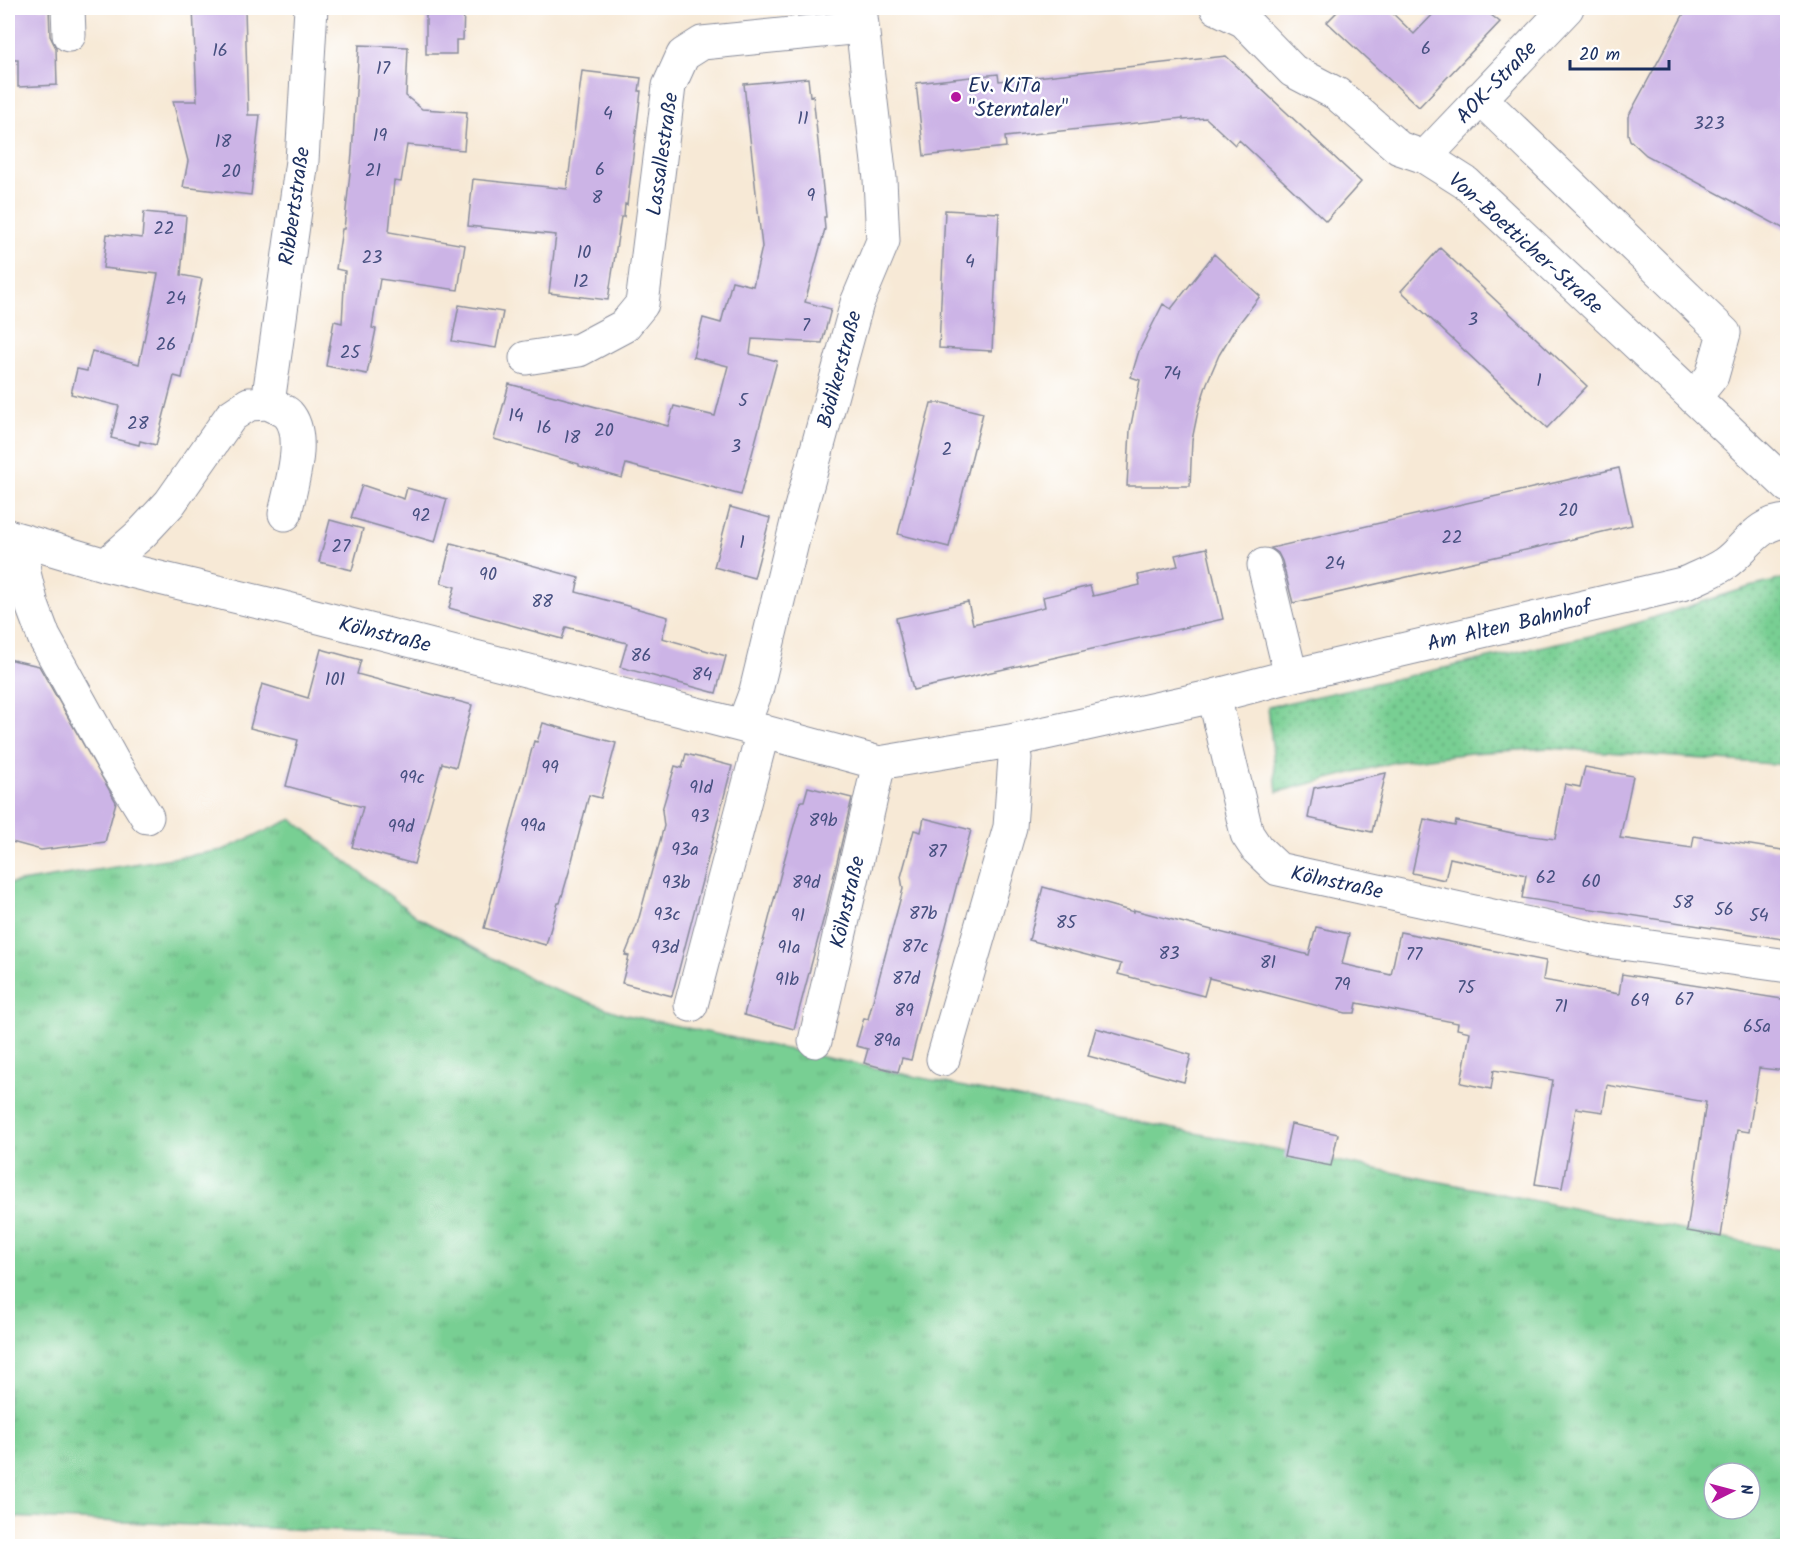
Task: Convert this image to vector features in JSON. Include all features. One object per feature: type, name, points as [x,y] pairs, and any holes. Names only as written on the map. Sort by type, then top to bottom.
[{"type":"street","name":"Ribbertstraße","points":[[268,403],[302,161],[311,8]]},
{"type":"street","name":"Von-Boetticher-Straße","points":[[1216,8],[1244,21],[1293,71],[1337,94],[1400,148],[1425,157],[1466,183],[1788,486]]},
{"type":"street","name":"AOK-Straße","points":[[1425,157],[1567,8]]},
{"type":"street","name":"Lassallestraße","points":[[526,358],[579,350],[624,326],[642,304],[669,86],[683,55],[702,43],[860,17]]},
{"type":"street","name":"Bödikerstraße","points":[[753,729],[756,691],[797,522],[856,303],[883,241],[880,179],[860,17]]},
{"type":"street","points":[[1480,98],[1724,333],[1712,376],[1694,398]]},
{"type":"street","points":[[106,566],[170,503],[231,416],[249,404],[268,403],[288,414],[298,431],[297,453],[285,514]]},
{"type":"street","name":"Am Alten Bahnhof","points":[[1214,696],[1686,583],[1724,564],[1755,533],[1776,522],[1788,521]]},
{"type":"street","points":[[15,538],[32,605],[44,637],[112,762],[147,818]]},
{"type":"street","name":"Kölnstraße","points":[[15,538],[106,566],[295,611],[879,763],[1010,741],[1214,696],[1247,834],[1257,849],[1278,869],[1607,941],[1788,966]]},
{"type":"street","points":[[1264,565],[1291,676]]},
{"type":"street","points":[[691,1005],[753,729]]},
{"type":"street","points":[[943,1059],[1010,827],[1015,758],[1010,741]]},
{"type":"street","name":"Kölnstraße","points":[[814,1041],[879,763]]},
{"type":"green space","points":[[1787,578],[1787,765],[1549,748],[1471,753],[1395,762],[1277,792],[1268,707],[1611,631],[1746,588]]},
{"type":"green space","points":[[292,819],[417,917],[542,985],[622,1014],[969,1088],[1787,1251],[1787,1546],[681,1546],[8,1517],[8,884],[223,850]]},
{"type":"building","points":[[8,8],[49,8],[50,36],[56,48],[57,85],[18,87],[18,60],[8,60]]},
{"type":"building","points":[[193,8],[245,8],[248,115],[260,115],[251,195],[183,187],[188,161],[173,101],[197,101]]},
{"type":"building","points":[[426,8],[464,8],[463,40],[456,40],[456,54],[426,54]]},
{"type":"building","points":[[1341,8],[1387,8],[1414,34],[1439,8],[1482,8],[1500,22],[1419,107],[1327,22]]},
{"type":"building","points":[[1687,8],[1788,8],[1788,231],[1646,155],[1630,140],[1628,117]]},
{"type":"building","points":[[359,45],[408,47],[406,96],[422,109],[467,112],[464,150],[407,145],[401,182],[394,181],[389,232],[465,245],[458,290],[380,279],[372,328],[376,329],[367,374],[326,366],[334,321],[342,323],[345,271],[336,269],[342,229],[344,229],[352,154]]},
{"type":"building","points":[[1226,56],[1361,182],[1326,221],[1239,140],[1235,145],[1206,118],[1183,120],[1183,118],[1005,137],[1006,147],[924,156],[916,83],[998,74],[999,81]]},
{"type":"building","points":[[582,71],[641,78],[627,205],[625,204],[624,217],[621,217],[608,300],[549,293],[556,235],[468,226],[473,179],[567,189]]},
{"type":"building","points":[[808,78],[810,96],[813,95],[826,217],[824,217],[825,229],[805,302],[831,309],[822,343],[752,339],[750,354],[777,361],[741,495],[626,464],[622,478],[494,439],[509,384],[668,426],[674,406],[715,416],[728,366],[693,357],[703,318],[721,323],[732,281],[753,286],[762,247],[744,84]]},
{"type":"building","points":[[945,210],[999,213],[992,351],[939,348]]},
{"type":"building","points":[[144,212],[186,216],[181,275],[202,279],[182,378],[174,376],[156,445],[140,441],[139,445],[111,438],[119,406],[71,394],[77,369],[87,371],[92,351],[139,364],[158,274],[103,268],[107,234],[142,238]]},
{"type":"building","points":[[1440,248],[1587,386],[1547,428],[1401,291]]},
{"type":"building","points":[[1214,254],[1260,296],[1234,330],[1219,355],[1207,383],[1192,440],[1190,486],[1127,486],[1130,430],[1140,380],[1131,377],[1139,351],[1163,304],[1171,309]]},
{"type":"building","points":[[459,305],[503,312],[496,348],[452,341]]},
{"type":"building","points":[[931,403],[943,403],[983,413],[949,547],[898,534]]},
{"type":"building","points":[[1619,468],[1632,525],[1556,543],[1293,603],[1282,561],[1278,553],[1271,548]]},
{"type":"building","points":[[362,485],[404,499],[407,488],[447,499],[435,542],[351,518]]},
{"type":"building","points":[[730,507],[770,518],[754,578],[714,567]]},
{"type":"building","points":[[330,520],[363,529],[352,570],[319,562]]},
{"type":"building","points":[[451,543],[579,578],[576,592],[668,617],[662,638],[726,656],[716,693],[620,667],[627,643],[566,627],[562,639],[449,608],[455,587],[441,583]]},
{"type":"building","points":[[1207,548],[1223,619],[913,690],[896,618],[968,602],[973,624],[1045,607],[1043,597],[1090,586],[1093,596],[1140,585],[1138,575],[1178,566],[1175,555]]},
{"type":"building","points":[[321,649],[361,660],[357,674],[472,705],[456,767],[442,763],[414,864],[352,847],[363,807],[286,786],[298,740],[250,728],[262,684],[308,698]]},
{"type":"building","points":[[8,659],[39,666],[116,802],[105,842],[41,850],[8,841]]},
{"type":"building","points":[[543,723],[616,743],[601,798],[589,795],[569,872],[546,945],[484,928],[534,741],[537,742]]},
{"type":"building","points":[[686,754],[732,766],[672,996],[622,983],[629,956],[625,955],[637,925],[664,826],[662,810],[675,766],[682,768]]},
{"type":"building","points":[[1585,767],[1633,776],[1620,838],[1692,848],[1694,836],[1788,851],[1788,940],[1522,898],[1526,875],[1450,858],[1445,880],[1412,873],[1424,819],[1455,826],[1456,821],[1517,834],[1555,839],[1565,784],[1580,787]]},
{"type":"building","points":[[1386,773],[1372,832],[1308,818],[1314,788]]},
{"type":"building","points":[[808,787],[852,798],[825,913],[794,1029],[744,1015],[784,861],[801,801],[804,801]]},
{"type":"building","points":[[924,818],[971,830],[911,1060],[902,1058],[898,1072],[864,1063],[868,1049],[856,1046],[864,1018],[868,1019],[903,889],[901,877],[914,830],[921,832]]},
{"type":"building","points":[[1043,887],[1309,955],[1316,927],[1349,934],[1342,964],[1391,975],[1400,932],[1546,961],[1543,980],[1619,994],[1622,974],[1788,1000],[1788,1071],[1759,1068],[1749,1132],[1737,1130],[1721,1237],[1687,1231],[1706,1102],[1607,1085],[1603,1112],[1576,1108],[1562,1188],[1535,1184],[1553,1080],[1494,1070],[1491,1089],[1461,1083],[1470,1032],[1457,1029],[1458,1023],[1357,1003],[1355,1013],[1346,1013],[1209,978],[1204,996],[1118,974],[1121,964],[1029,940]]},
{"type":"building","points":[[1096,1028],[1191,1055],[1184,1082],[1088,1056]]},
{"type":"building","points":[[1291,1124],[1338,1134],[1331,1166],[1284,1157]]},
{"type":"place","name":"Ev. KiTa \"Sterntaler\"","points":[[956,97]]}]
